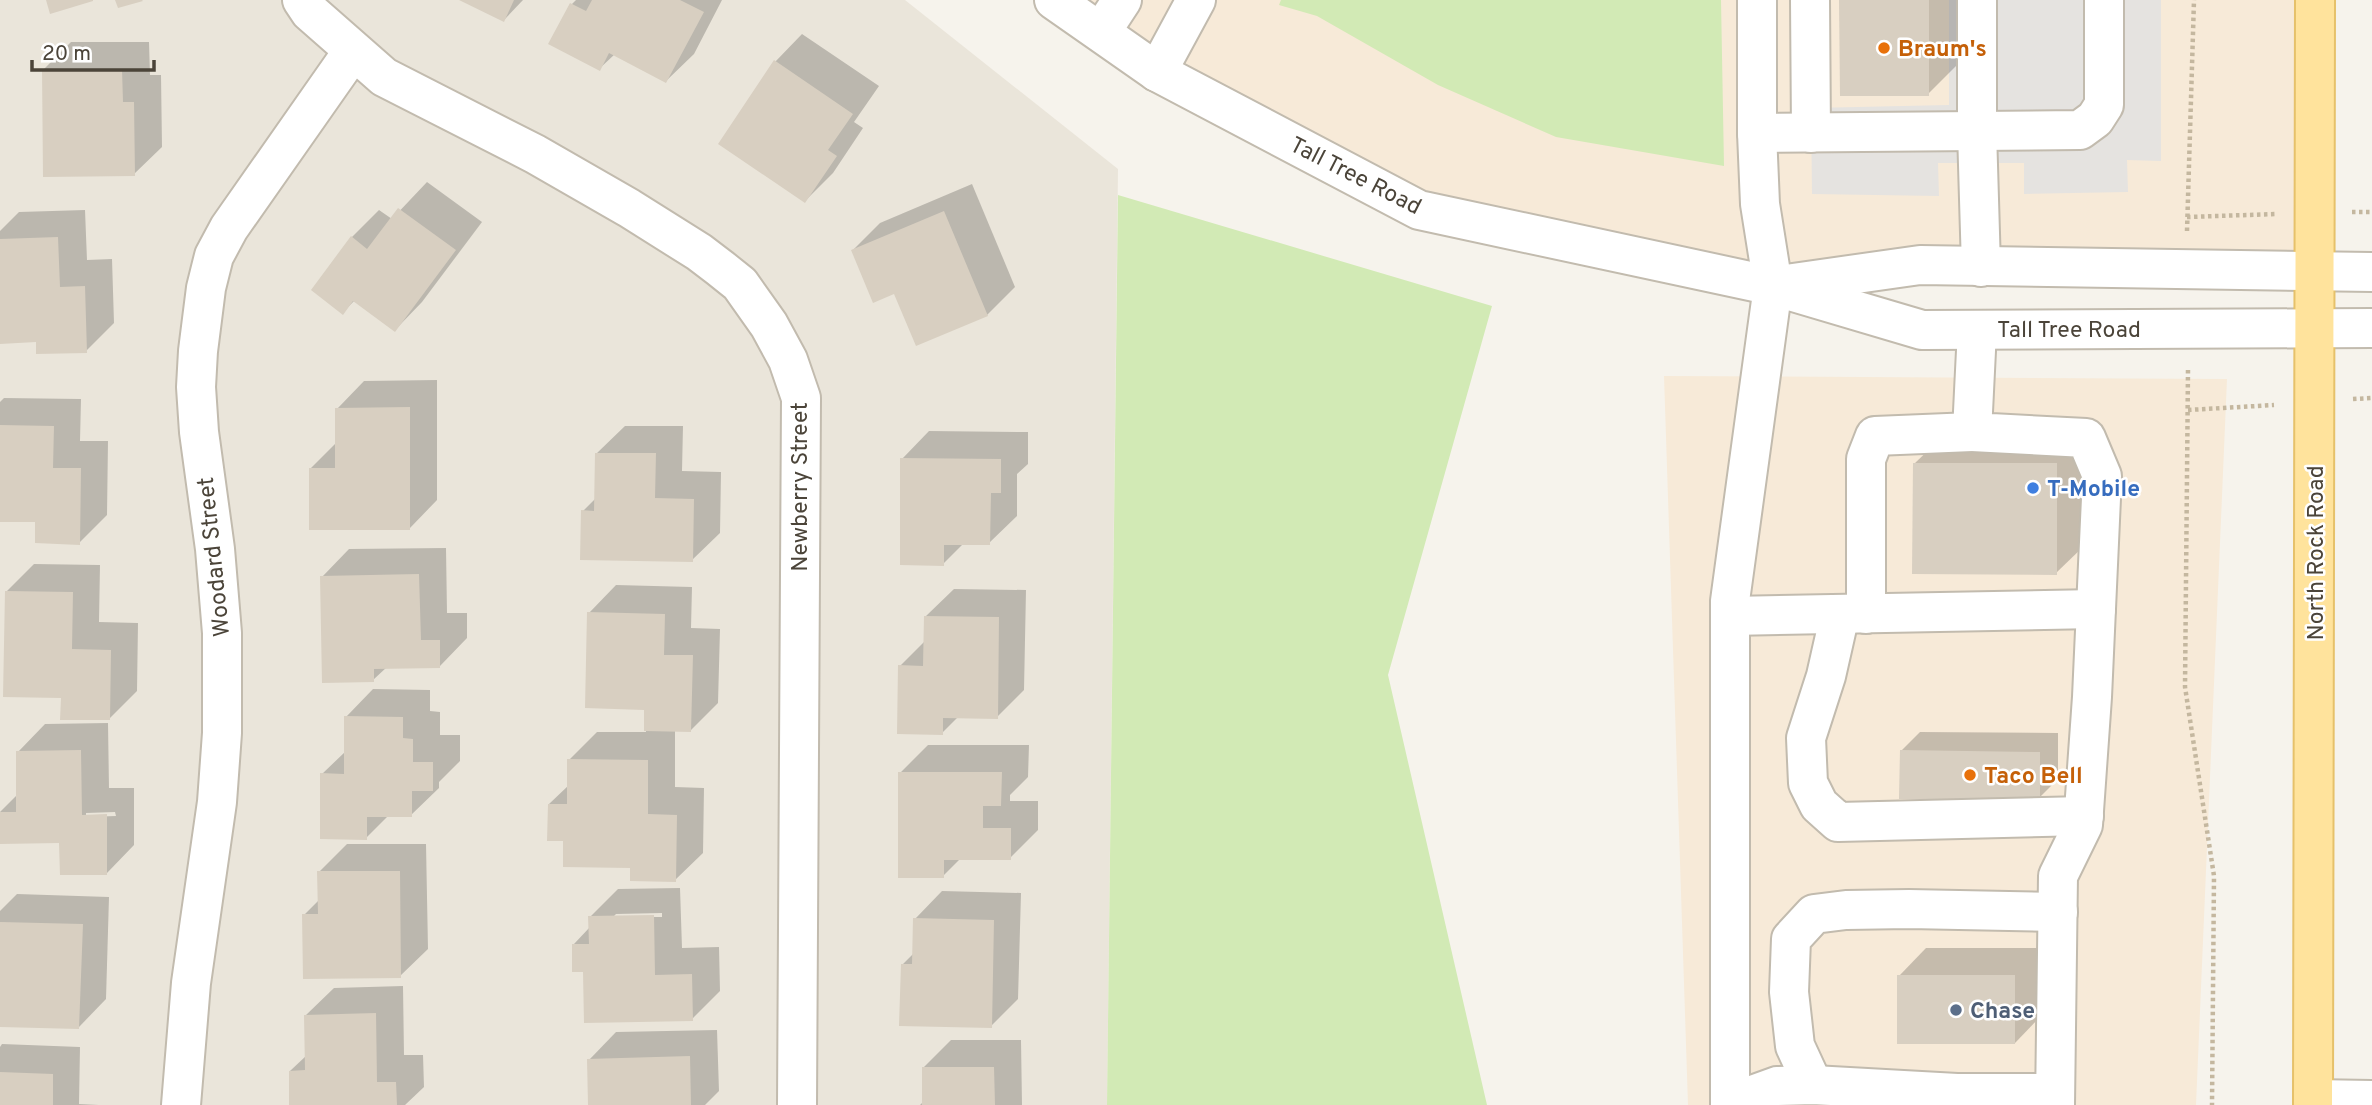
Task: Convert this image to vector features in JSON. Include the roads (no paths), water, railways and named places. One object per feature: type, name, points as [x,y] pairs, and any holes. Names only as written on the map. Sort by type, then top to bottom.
[{"type":"main road","name":"North Rock Road","points":[[2314,1102],[2315,0]]},
{"type":"street","name":"Newberry Street","points":[[302,0],[310,12],[384,77],[535,154],[699,252],[740,284],[769,325],[788,360],[800,398],[797,1105]]},
{"type":"street","name":"Tall Tree Road","points":[[1054,0],[1157,72],[1419,210],[1773,286],[1922,330],[2372,328]]},
{"type":"street","points":[[1101,32],[1122,0]]},
{"type":"street","points":[[1157,72],[1196,0]]},
{"type":"street","points":[[1757,0],[1760,204],[1773,286],[1730,616],[1731,1104],[1777,1086],[1814,1085],[2055,1099],[2058,876],[2083,825],[2084,816],[2102,476],[2086,438],[1972,432],[1875,436],[1866,459],[1853,614],[1826,676],[1807,738],[1808,783],[1819,805],[1838,822],[2084,816]]},
{"type":"street","points":[[1810,0],[1811,133]]},
{"type":"street","points":[[1976,0],[1981,267]]},
{"type":"street","points":[[1757,134],[2080,130],[2095,119],[2104,105],[2104,0]]},
{"type":"street","name":"Woodard Street","points":[[181,1105],[191,983],[217,802],[222,733],[220,597],[199,432],[196,387],[206,288],[214,256],[229,228],[353,51]]},
{"type":"street","name":"Tall Tree Road","points":[[1773,286],[1920,265],[2372,272]]},
{"type":"street","points":[[1972,432],[1977,330]]},
{"type":"street","points":[[1730,616],[2096,609]]},
{"type":"street","points":[[1814,1085],[1795,1046],[1789,992],[1791,939],[1814,915],[1846,910],[1909,909],[2058,912]]},
{"type":"street","points":[[2314,1102],[2372,1100]]},
{"type":"place","name":"Braum's","points":[[1884,48]]},
{"type":"place","name":"T-Mobile","points":[[2033,488]]},
{"type":"place","name":"Taco Bell","points":[[1970,775]]},
{"type":"place","name":"Chase","points":[[1956,1010]]}]
